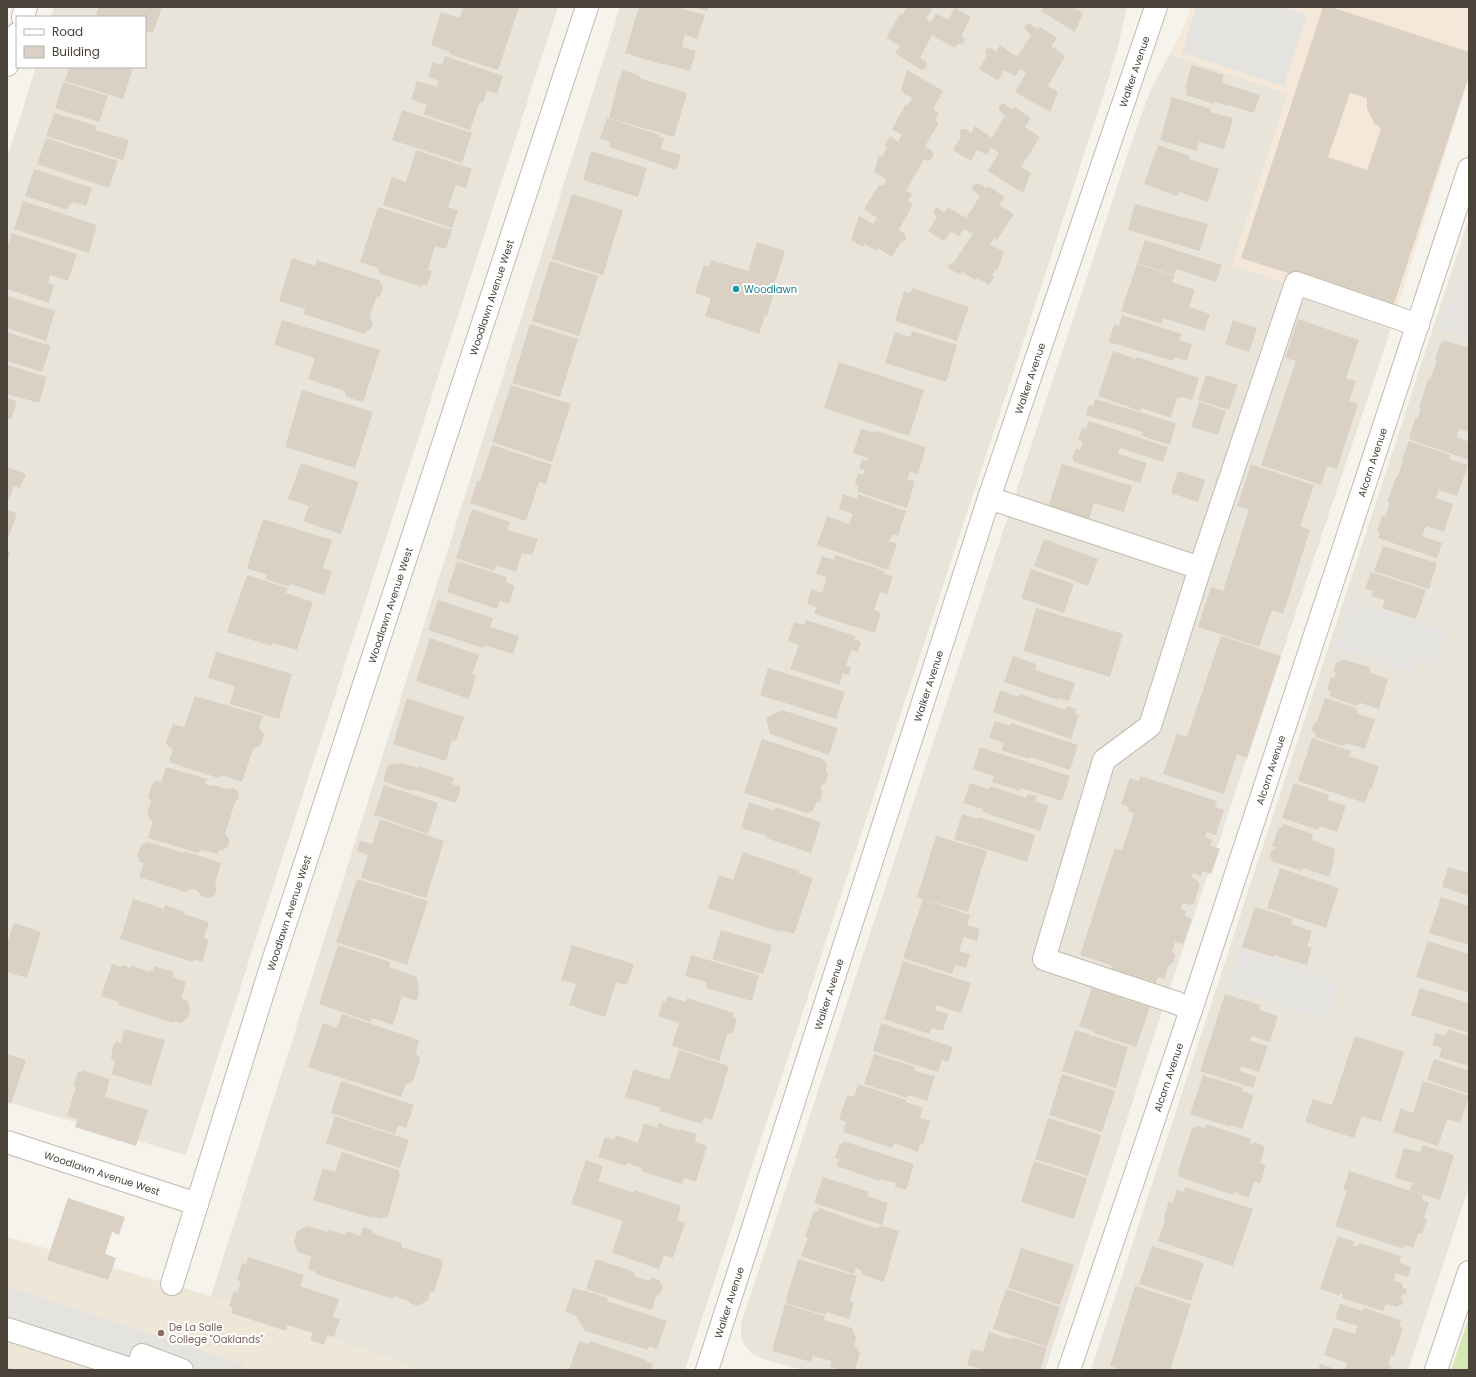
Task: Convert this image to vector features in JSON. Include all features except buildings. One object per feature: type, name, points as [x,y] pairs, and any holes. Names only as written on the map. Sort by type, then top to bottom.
[{"type":"street","name":"Woodlawn Avenue West","points":[[172,1284],[271,967],[587,7]]},
{"type":"street","name":"Walker Avenue","points":[[710,1369],[989,498],[1156,7]]},
{"type":"street","points":[[7,65],[16,37]]},
{"type":"street","name":"Alcorn Avenue","points":[[1069,1370],[1191,1010],[1469,169]]},
{"type":"street","points":[[1191,1010],[1177,1003],[1044,960],[1104,760],[1150,726],[1200,568],[1296,283],[1418,325]]},
{"type":"street","points":[[989,498],[1200,568]]},
{"type":"street","name":"Woodlawn Avenue West","points":[[7,1142],[197,1204]]},
{"type":"street","points":[[1436,1370],[1469,1272]]},
{"type":"street","points":[[7,1329],[133,1370]]},
{"type":"street","points":[[137,1370],[142,1355],[182,1370]]},
{"type":"shaded area","points":[[54,7],[558,7],[186,1155],[7,1102],[7,159],[36,68],[146,68],[146,16],[51,16]]},
{"type":"shaded area","points":[[620,7],[1127,7],[1117,52],[1035,306],[685,1370],[420,1370],[211,1296]]},
{"type":"shaded area","points":[[1191,7],[1469,7],[1469,75],[1393,322],[1233,264],[1288,94],[1170,54],[1184,27]]},
{"type":"shaded area","points":[[1196,7],[1283,7],[1307,15],[1284,86],[1182,53]]},
{"type":"shaded area","points":[[1170,54],[1288,94],[1233,264],[1393,322],[1159,1021],[1045,1370],[802,1370],[764,1359],[753,1354],[745,1346],[741,1337],[741,1324],[1129,150],[1150,91]]},
{"type":"shaded area","points":[[1469,219],[1469,1186],[1408,1370],[1091,1370]]},
{"type":"shaded area","points":[[1456,280],[1469,285],[1469,338],[1439,329]]},
{"type":"shaded area","points":[[1350,600],[1446,632],[1436,663],[1416,657],[1411,672],[1335,647]]},
{"type":"shaded area","points":[[1241,949],[1340,981],[1327,1020],[1228,988]]},
{"type":"shaded area","name":"De La Salle College \"Oaklands\"","points":[[7,1237],[211,1296],[420,1370],[7,1370]]},
{"type":"shaded area","points":[[7,1286],[244,1365],[242,1370],[106,1370],[7,1337]]},
{"type":"green space","points":[[1468,1320],[1469,1370],[1451,1370]]},
{"type":"place","name":"Woodlawn","points":[[736,289]]},
{"type":"place","name":"De La Salle College \"Oaklands\"","points":[[161,1333]]}]
